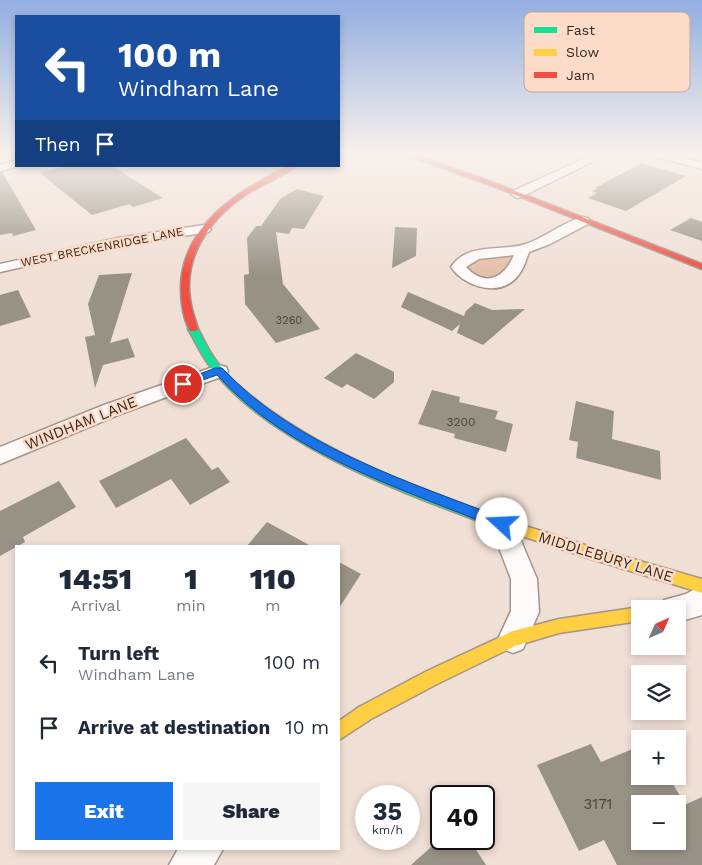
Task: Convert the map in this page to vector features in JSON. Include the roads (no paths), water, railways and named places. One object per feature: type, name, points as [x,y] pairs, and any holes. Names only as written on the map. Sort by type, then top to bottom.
[{"type":"street","name":"MIDDLEBURY LANE","points":[[240,194],[224,207],[204,229],[192,247],[187,264],[184,287],[186,311],[198,340],[219,371],[260,410],[307,440],[367,470],[502,524],[611,561],[702,586]]},
{"type":"street","points":[[518,194],[702,267]]},
{"type":"street","points":[[523,250],[583,221]]},
{"type":"street","name":"WEST BRECKENRIDGE LANE","points":[[0,268],[118,242],[204,229]]},
{"type":"street","name":"WINDHAM LANE","points":[[0,456],[95,417],[219,371]]},
{"type":"street","points":[[502,524],[524,579],[525,612],[513,639]]},
{"type":"street","points":[[686,607],[692,606],[702,598]]},
{"type":"street","points":[[340,730],[365,713],[433,677],[513,639],[560,626],[631,615]]},
{"type":"street","points":[[188,865],[203,850]]}]
